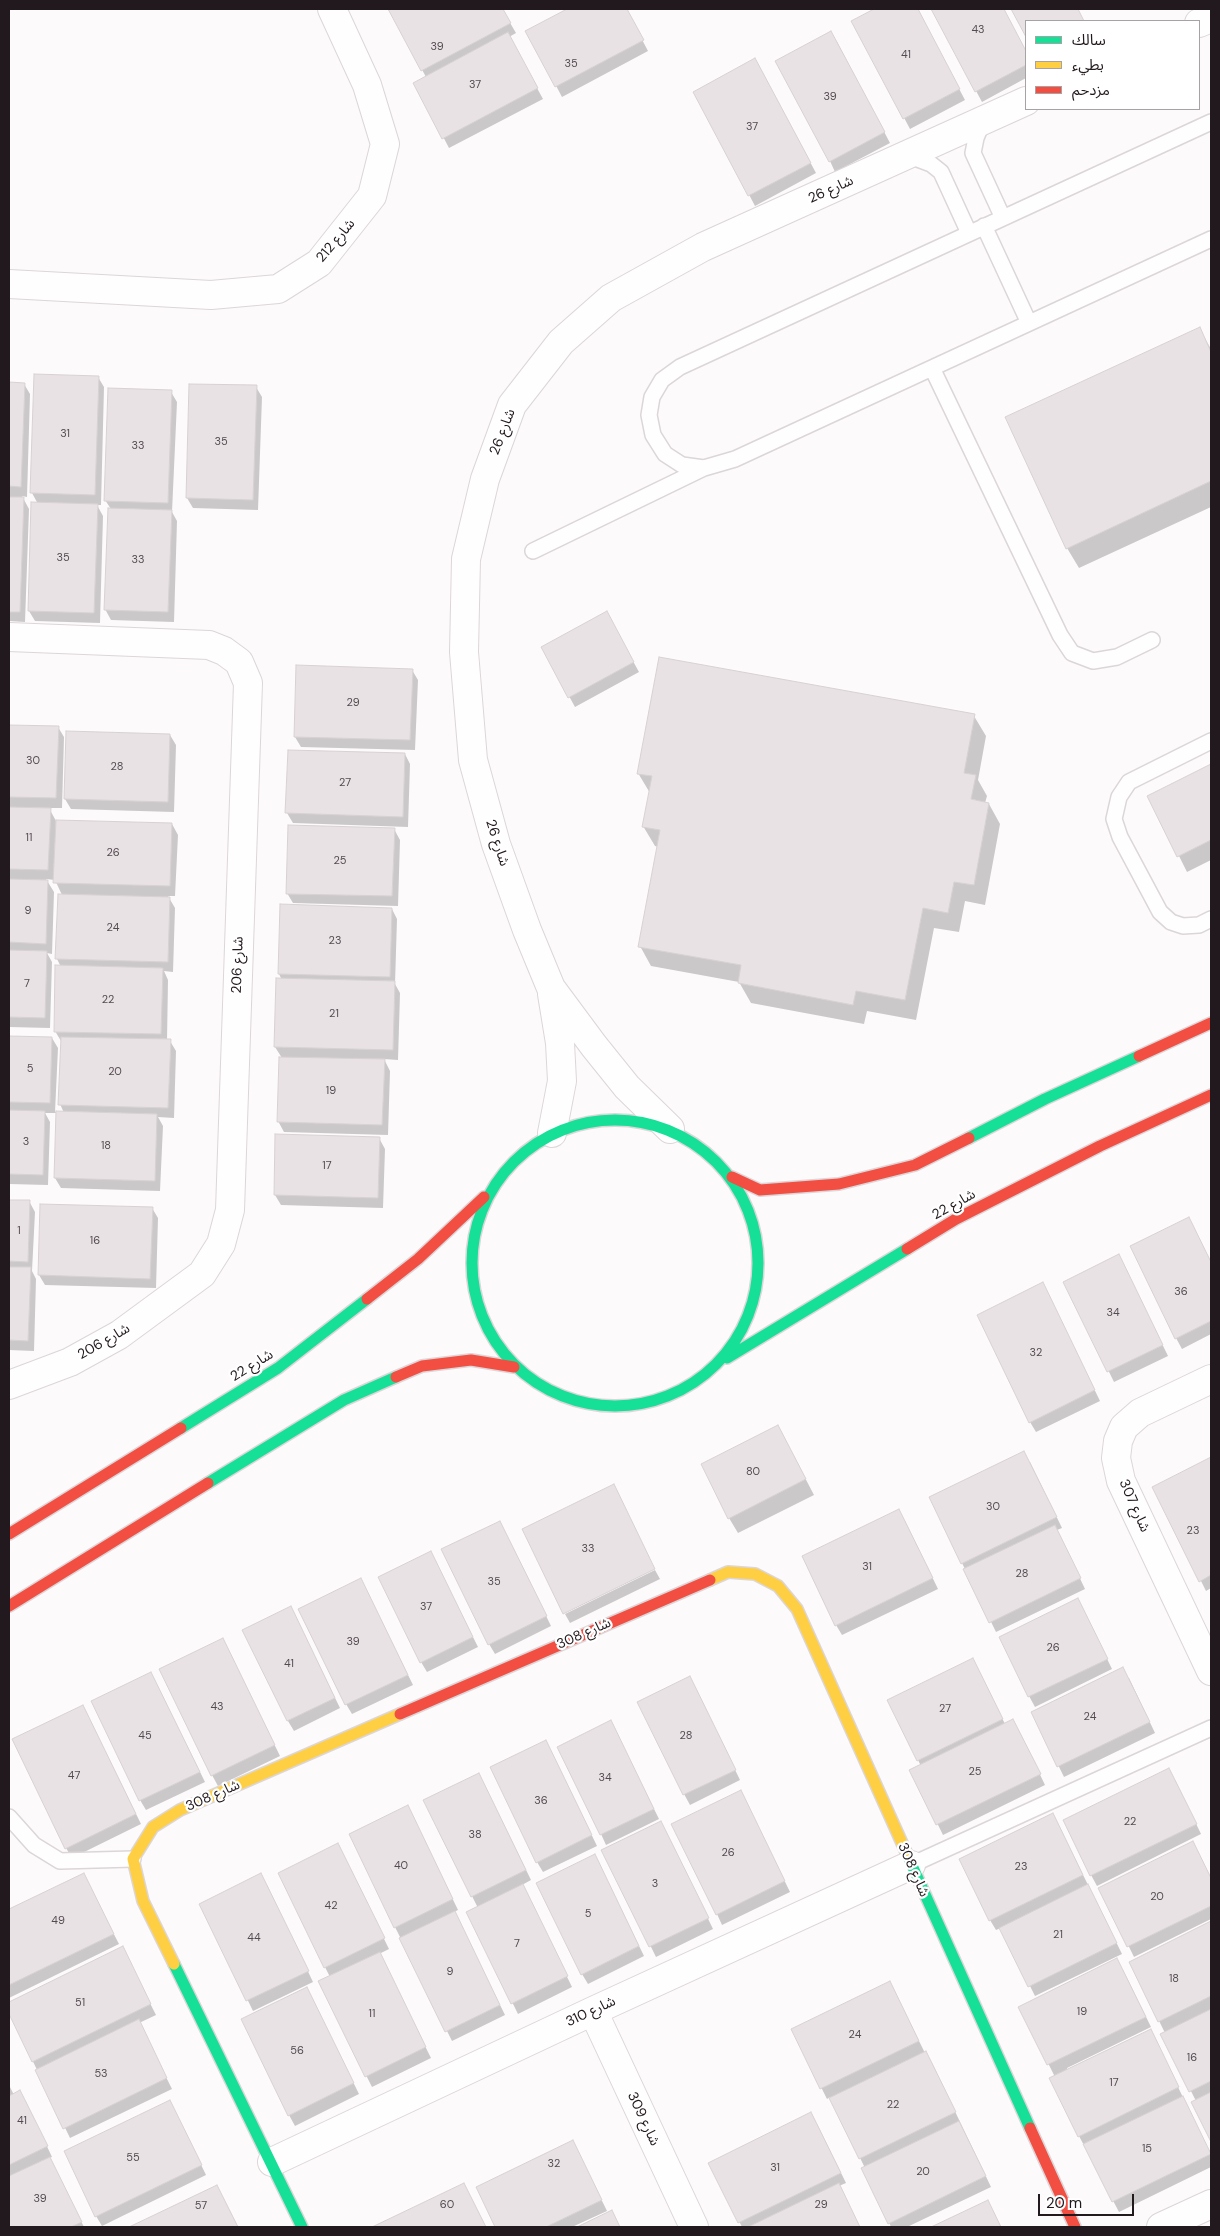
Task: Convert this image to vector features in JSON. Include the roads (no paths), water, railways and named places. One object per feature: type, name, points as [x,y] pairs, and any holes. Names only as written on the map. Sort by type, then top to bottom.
[{"type":"street","name":"شارع 212","points":[[9,284],[211,295],[278,289],[319,263],[372,196],[385,144],[367,85],[332,9]]},
{"type":"street","name":"شارع 26","points":[[552,1133],[562,1081],[560,1043],[551,988],[527,930],[496,844],[473,760],[464,652],[466,559],[485,478],[512,405],[561,342],[612,298],[703,247],[1025,101]]},
{"type":"street","name":"شارع 206","points":[[9,638],[209,645],[224,651],[239,662],[248,683],[230,1210],[221,1244],[202,1274],[119,1335],[70,1362],[9,1385]]},
{"type":"street","name":"شارع 26","points":[[551,988],[627,1087],[670,1129]]},
{"type":"street","points":[[732,1177],[760,1190],[792,1189],[839,1184],[915,1165],[1045,1099],[1211,1022]]},
{"type":"street","name":"شارع 22","points":[[721,1361],[956,1220],[1100,1146],[1211,1095]]},
{"type":"street","points":[[611,1119],[670,1129],[704,1148],[732,1177],[754,1221],[760,1270],[749,1319],[721,1361],[685,1390],[642,1406],[595,1407],[552,1394],[514,1367],[486,1329],[472,1284],[472,1237],[489,1192],[516,1158],[552,1133],[611,1119]]},
{"type":"street","name":"شارع 22","points":[[9,1534],[278,1368],[418,1258],[489,1192]]},
{"type":"street","points":[[9,1606],[344,1400],[422,1366],[471,1360],[514,1367]]},
{"type":"street","name":"شارع 307","points":[[1211,1379],[1140,1413],[1124,1427],[1118,1441],[1116,1458],[1121,1481],[1211,1671]]},
{"type":"street","name":"شارع 308","points":[[133,1859],[153,1827],[180,1810],[728,1572],[755,1574],[778,1586],[797,1609],[1075,2227]]},
{"type":"street","points":[[133,1859],[143,1901],[272,2162],[302,2227]]},
{"type":"street","name":"شارع 310","points":[[272,2162],[593,2011],[911,1865]]},
{"type":"street","name":"شارع 309","points":[[593,2011],[694,2227]]},
{"type":"street","points":[[1161,2227],[1211,2204]]},
{"type":"lane","points":[[983,121],[976,138],[973,154],[1002,218]]},
{"type":"lane","points":[[704,468],[682,465],[665,454],[653,435],[649,415],[652,396],[662,380],[680,367],[1211,122]]},
{"type":"lane","points":[[907,155],[931,164],[940,172],[969,233]]},
{"type":"lane","points":[[984,226],[1029,323]]},
{"type":"lane","points":[[534,551],[704,468],[735,459],[1211,239]]},
{"type":"lane","points":[[932,368],[1060,635],[1072,652],[1093,660],[1117,657],[1152,640]]},
{"type":"lane","points":[[1211,741],[1129,782],[1119,797],[1114,819],[1120,837],[1160,912],[1171,922],[1183,926],[1199,925],[1211,920]]},
{"type":"lane","points":[[911,1865],[1211,1728]]},
{"type":"lane","points":[[9,1817],[34,1845],[60,1861],[133,1859]]}]
